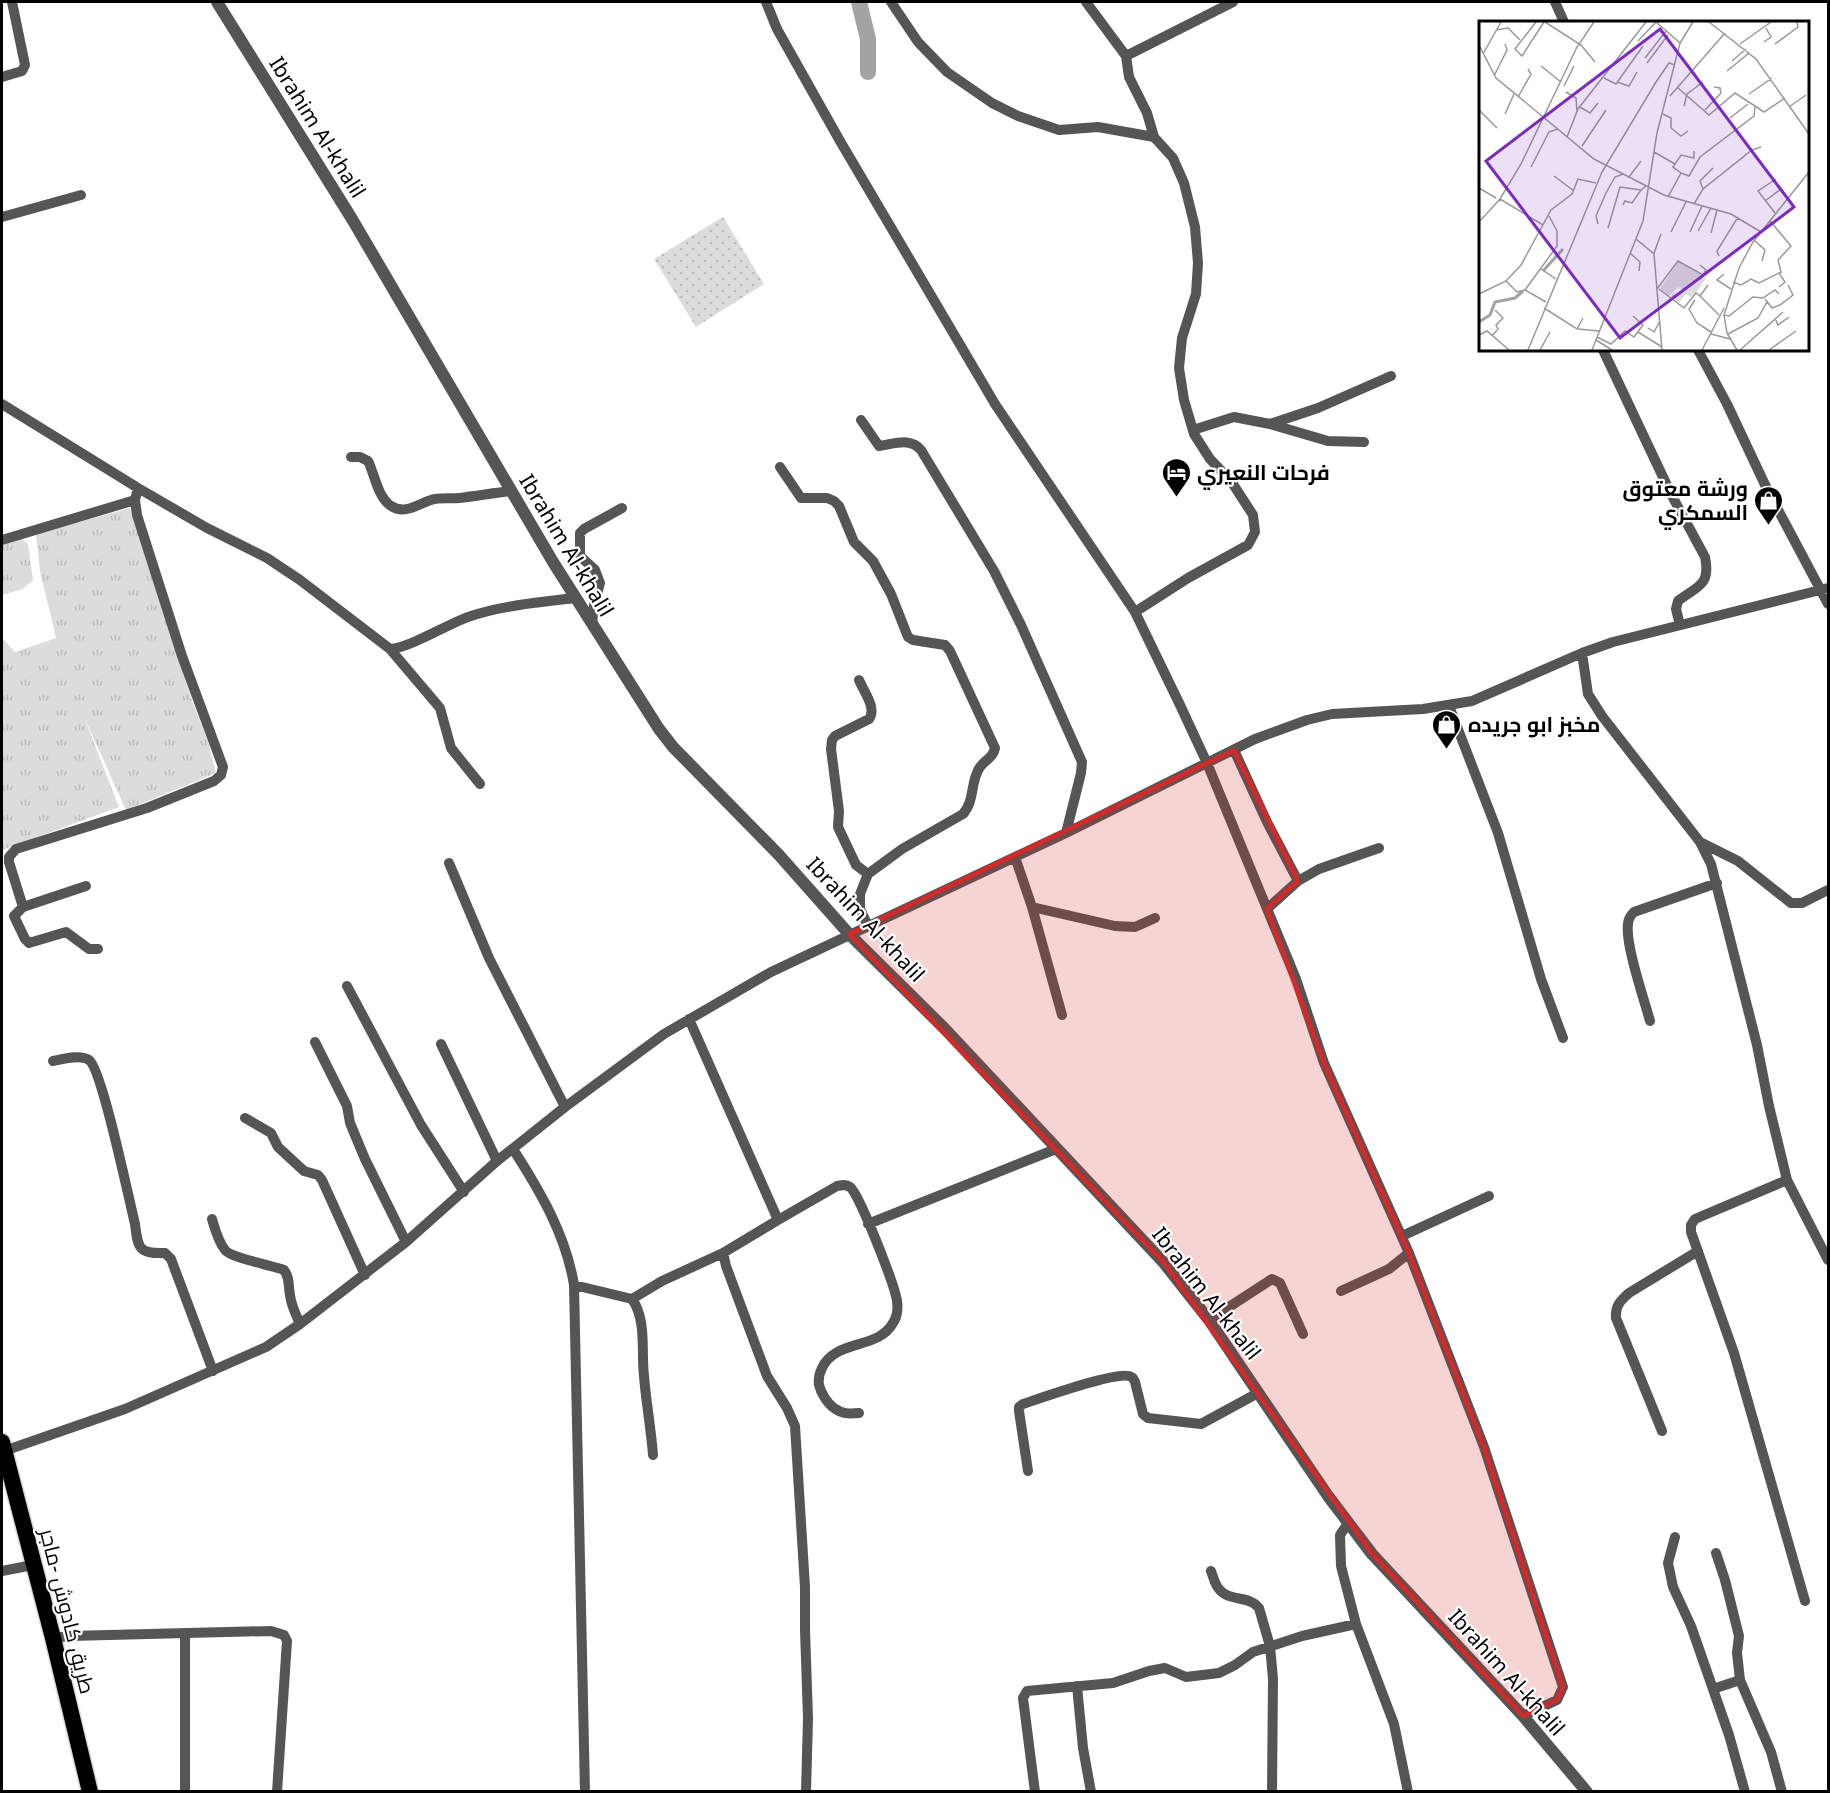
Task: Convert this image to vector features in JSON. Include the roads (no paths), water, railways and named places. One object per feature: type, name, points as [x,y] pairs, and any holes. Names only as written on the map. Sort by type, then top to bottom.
[{"type":"highway","name":"طريق كادوش -ماجر","points":[[2,1447],[53,1638],[90,1791]]},
{"type":"street","points":[[2,77],[22,71],[25,65],[12,2]]},
{"type":"street","name":"Ibrahim Al-khalil","points":[[217,2],[352,219],[576,598],[643,706],[673,747],[779,855],[849,934],[945,1029],[1164,1263],[1209,1320],[1348,1523],[1372,1554],[1523,1716],[1587,1791]]},
{"type":"street","points":[[766,2],[777,28],[840,141],[995,404],[1136,612],[1207,763],[1296,979],[1324,1063],[1402,1236],[1488,1458],[1563,1687],[1557,1700],[1523,1716]]},
{"type":"street","points":[[891,2],[918,42],[947,72],[992,103],[1018,116],[1059,130],[1098,127],[1154,137]]},
{"type":"street","points":[[1086,2],[1126,56],[1129,77],[1147,113],[1154,137],[1173,158],[1184,183],[1196,227],[1198,263],[1196,294],[1182,338],[1179,368],[1184,400],[1193,430],[1210,459],[1231,481],[1253,515],[1254,532],[1248,545],[1188,578],[1136,612]]},
{"type":"street","points":[[1126,56],[1233,2]]},
{"type":"street","points":[[1555,2],[1564,21]]},
{"type":"street","points":[[2,217],[81,195]]},
{"type":"street","points":[[1603,351],[1704,558],[1707,569],[1703,582],[1678,602],[1676,609],[1680,625]]},
{"type":"street","points":[[1699,351],[1727,404],[1767,489],[1825,589],[1828,604]]},
{"type":"street","points":[[1270,424],[1317,408],[1391,376]]},
{"type":"street","points":[[2,404],[138,488],[207,528],[267,558],[390,648],[440,708],[451,748],[480,784]]},
{"type":"street","points":[[1193,430],[1234,417],[1270,424],[1328,441],[1364,442]]},
{"type":"street","points":[[861,420],[879,446],[909,442],[916,444],[921,450],[994,571],[1021,625],[1082,762],[1066,834]]},
{"type":"street","points":[[351,457],[360,457],[368,461],[379,491],[385,500],[401,510],[410,509],[432,500],[511,491]]},
{"type":"street","points":[[780,467],[801,498],[827,498],[839,507],[854,542],[873,561],[891,594],[908,637],[913,640],[945,645],[950,651],[996,748],[994,755],[980,768],[969,807],[963,814],[902,849],[868,874],[860,894],[860,909],[868,926]]},
{"type":"street","points":[[23,907],[9,862],[11,852],[147,808],[214,781],[223,771],[222,762],[136,515],[135,500],[138,488]]},
{"type":"street","points":[[2,540],[135,500]]},
{"type":"street","points":[[592,624],[600,584],[595,570],[580,556],[580,534],[584,529],[622,508]]},
{"type":"street","points":[[2,1447],[125,1409],[266,1347],[365,1275],[464,1192],[497,1161],[565,1107],[664,1034],[771,972],[1066,834],[1255,740],[1307,720],[1332,714],[1449,706],[1472,701],[1612,642],[1825,589]]},
{"type":"street","points":[[390,648],[407,644],[470,616],[517,605],[576,598]]},
{"type":"street","points":[[1582,653],[1588,694],[1602,716],[1700,842],[1711,864],[1757,1045],[1787,1180],[1828,1260]]},
{"type":"street","points":[[859,680],[872,709],[872,715],[869,719],[835,736],[831,749],[839,811],[838,826],[856,866],[868,874]]},
{"type":"street","points":[[1449,706],[1498,833],[1541,979],[1563,1038]]},
{"type":"street","points":[[1234,750],[1298,882]]},
{"type":"street","points":[[1700,842],[1738,861],[1791,903],[1802,903],[1828,890]]},
{"type":"street","points":[[1268,909],[1298,882],[1318,869],[1379,848]]},
{"type":"street","points":[[1015,857],[1032,907],[1062,1015]]},
{"type":"street","points":[[449,863],[489,958],[565,1107]]},
{"type":"street","points":[[1650,1021],[1632,953],[1627,927],[1629,917],[1634,912],[1717,883]]},
{"type":"street","points":[[86,886],[23,907],[14,916],[29,943],[66,932],[89,949],[98,950]]},
{"type":"street","points":[[1032,907],[1115,926],[1135,927],[1155,918]]},
{"type":"street","points":[[347,986],[421,1125],[464,1192]]},
{"type":"street","points":[[689,1019],[778,1220]]},
{"type":"street","points":[[315,1042],[347,1106],[350,1123],[364,1159],[406,1242]]},
{"type":"street","points":[[441,1044],[497,1161]]},
{"type":"street","points":[[52,1060],[79,1058],[89,1060],[94,1066],[105,1098],[138,1244],[146,1253],[165,1253],[171,1259],[213,1371]]},
{"type":"street","points":[[245,1118],[271,1133],[278,1147],[304,1171],[322,1180],[365,1275]]},
{"type":"street","points":[[513,1149],[559,1229],[571,1264],[574,1285],[585,1791]]},
{"type":"street","points":[[868,1224],[1056,1149]]},
{"type":"street","points":[[1787,1180],[1713,1209],[1695,1219],[1691,1225],[1734,1353],[1805,1601]]},
{"type":"street","points":[[632,1299],[662,1281],[723,1252],[837,1186],[845,1184],[852,1187],[890,1273],[898,1308],[894,1322],[886,1332],[865,1343],[834,1352],[825,1361],[818,1380],[820,1391],[833,1407],[847,1414],[859,1413]]},
{"type":"street","points":[[1402,1236],[1489,1196]]},
{"type":"street","points":[[212,1219],[216,1233],[230,1255],[271,1264],[284,1270],[289,1281],[289,1294],[300,1324]]},
{"type":"street","points":[[1662,1431],[1616,1318],[1615,1309],[1619,1301],[1629,1293],[1698,1251]]},
{"type":"street","points":[[723,1252],[726,1266],[767,1376],[787,1408],[795,1426],[805,1587],[808,1718],[806,1791]]},
{"type":"street","points":[[1341,1291],[1389,1269],[1409,1253]]},
{"type":"street","points":[[1209,1320],[1272,1278],[1280,1283],[1303,1334]]},
{"type":"street","points":[[574,1285],[632,1299],[636,1305],[641,1323],[643,1374],[653,1455]]},
{"type":"street","points":[[1028,1471],[1018,1411],[1023,1404],[1099,1380],[1127,1375],[1135,1382],[1140,1407],[1148,1418],[1201,1424],[1258,1393]]},
{"type":"street","points":[[1348,1523],[1340,1535],[1341,1566],[1356,1624],[1394,1724],[1408,1791]]},
{"type":"street","points":[[1675,1537],[1668,1563],[1673,1587],[1691,1626],[1745,1791]]},
{"type":"street","points":[[1716,1553],[1739,1636],[1737,1653],[1740,1680],[1771,1752],[1782,1791]]},
{"type":"street","points":[[2,1571],[33,1565]]},
{"type":"street","points":[[1211,1570],[1219,1590],[1227,1595],[1255,1603],[1259,1608],[1270,1646],[1273,1679],[1272,1791]]},
{"type":"street","points":[[1035,1791],[1024,1693],[1113,1683],[1165,1668],[1186,1677],[1219,1673],[1253,1652],[1302,1636],[1356,1624]]},
{"type":"street","points":[[53,1638],[270,1631],[284,1635],[287,1641],[277,1791]]},
{"type":"street","points":[[185,1633],[186,1791]]},
{"type":"street","points":[[1713,1689],[1740,1680]]},
{"type":"street","points":[[1077,1686],[1083,1748],[1091,1791]]},
{"type":"waterway","points":[[859,2],[868,39],[868,72]]},
{"type":"place","name":"فرحات النعيري","points":[[1176,498]]},
{"type":"place","name":"ورشة معتوق السمكري","points":[[1769,526]]},
{"type":"place","name":"مخبز ابو جريده","points":[[1447,750]]}]
